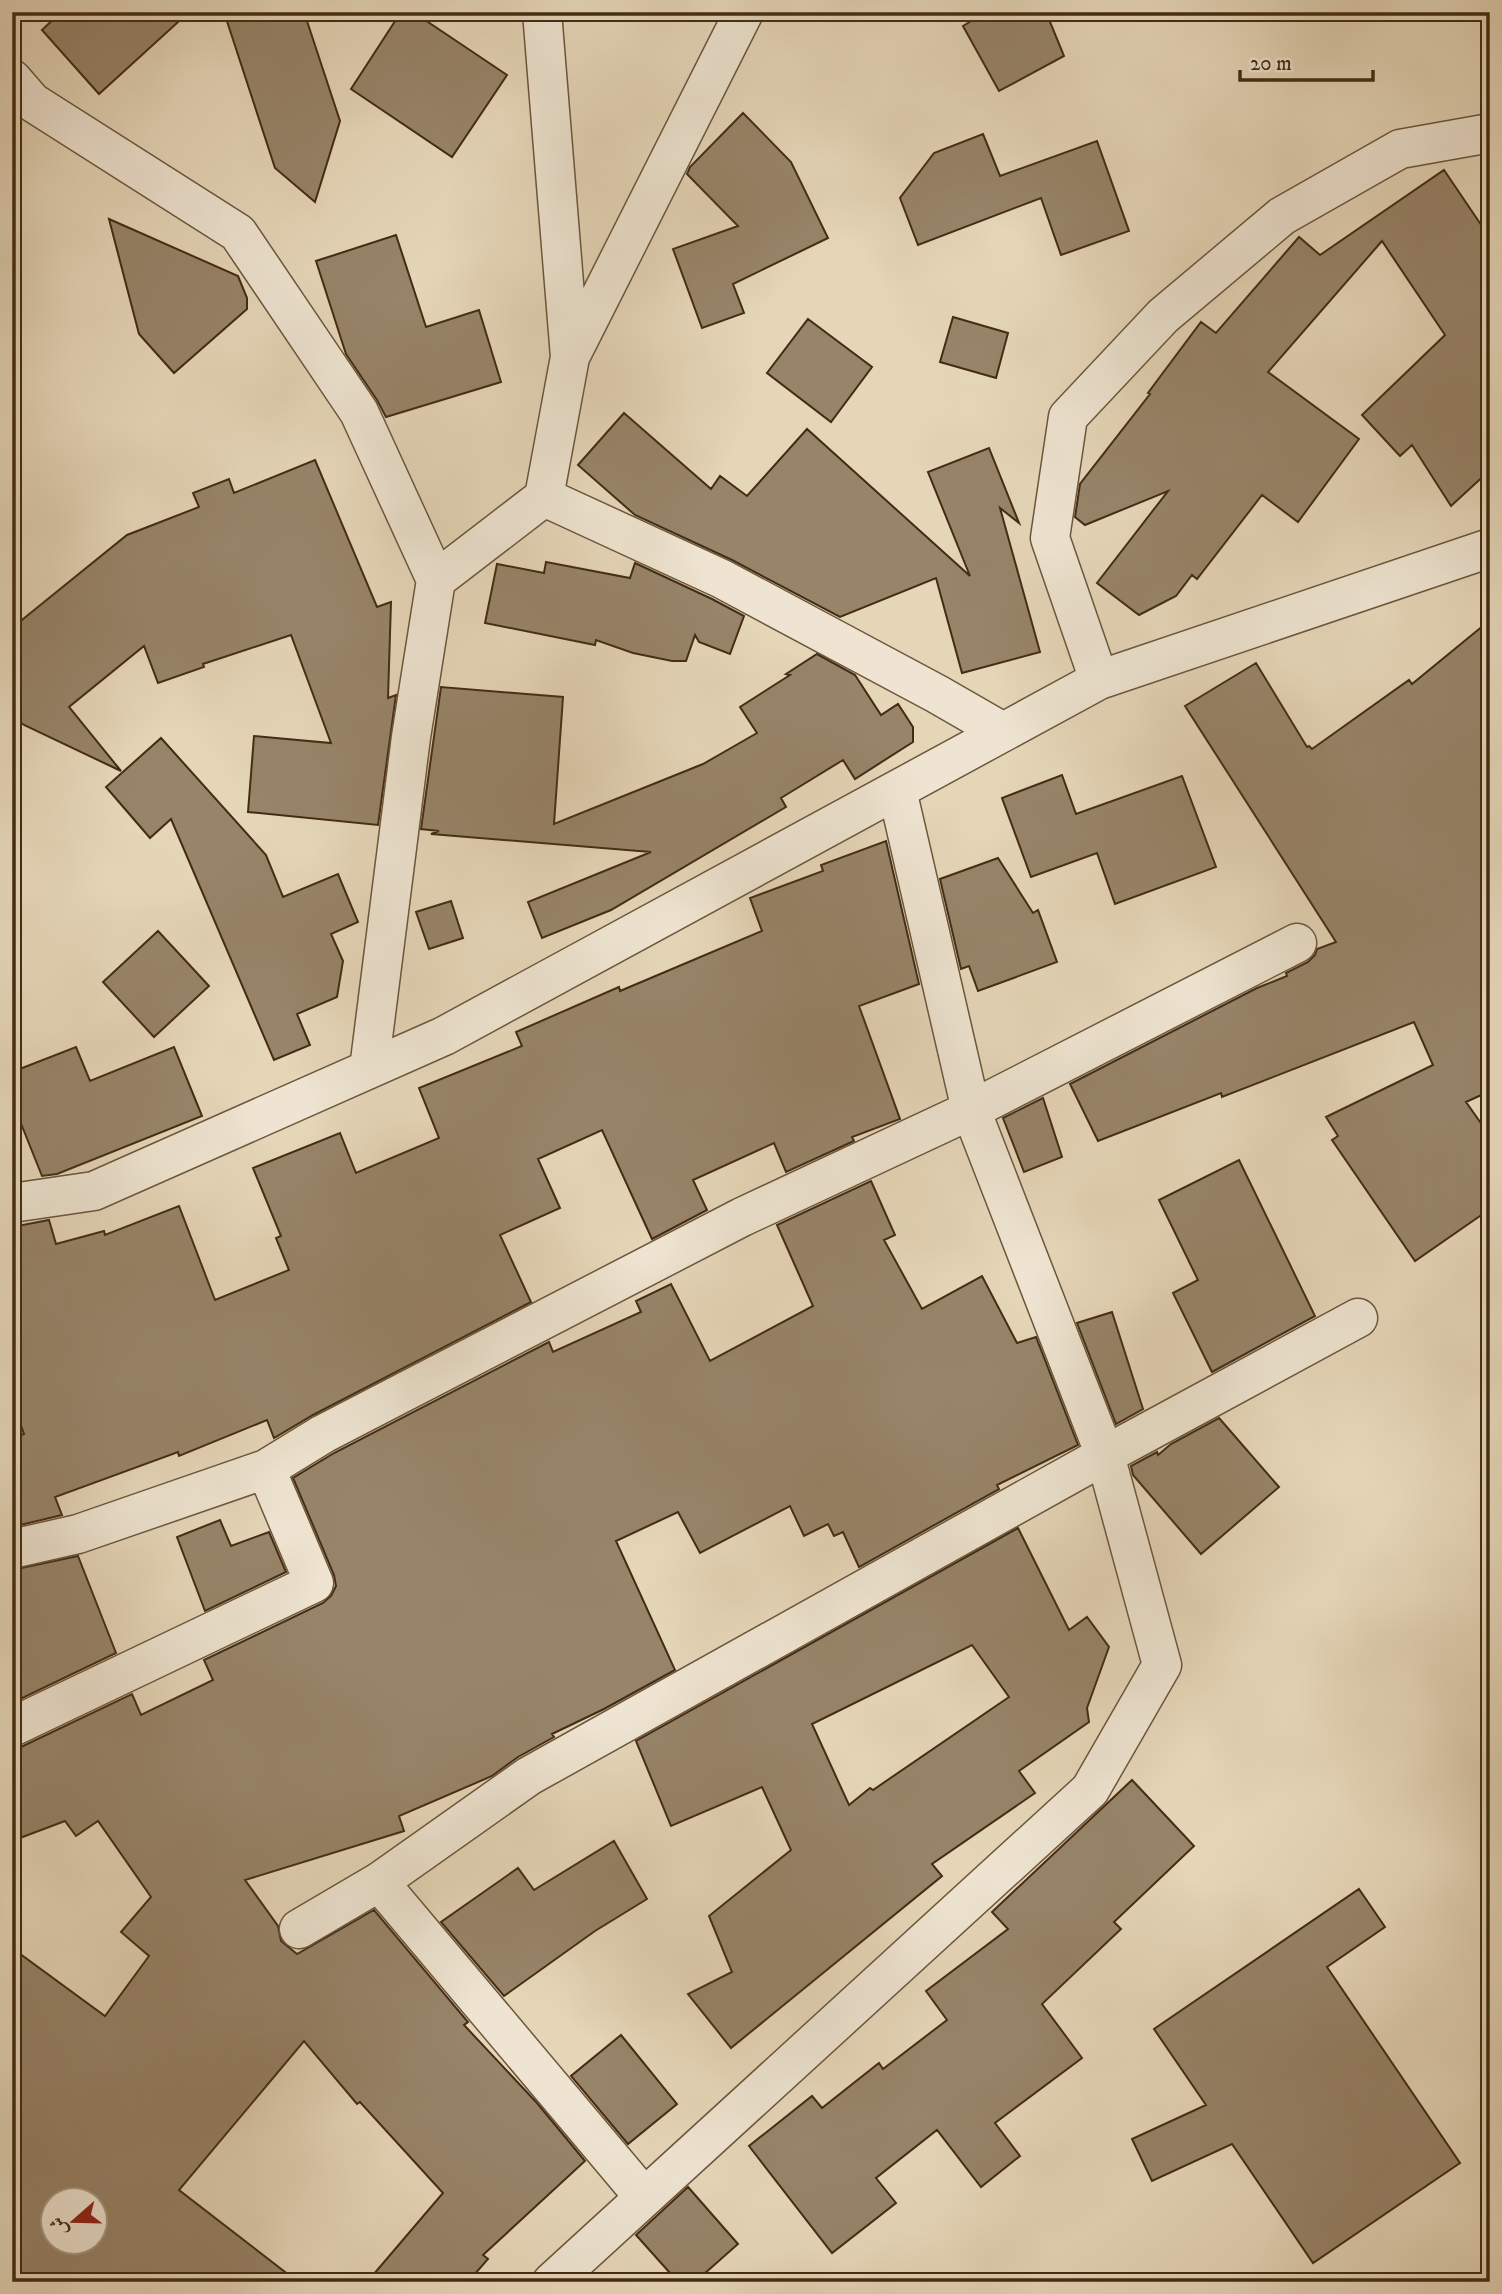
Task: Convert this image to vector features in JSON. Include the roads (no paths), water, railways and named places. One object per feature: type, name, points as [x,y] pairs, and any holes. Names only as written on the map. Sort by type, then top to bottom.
[{"type":"street","points":[[436,580],[544,497],[570,357],[542,12]]},
{"type":"street","points":[[570,357],[744,12]]},
{"type":"street","points":[[12,79],[32,102],[239,233],[359,412],[436,580],[411,737],[369,1069]]},
{"type":"street","points":[[1099,680],[1050,538],[1068,417],[1163,316],[1282,216],[1400,149],[1490,133]]},
{"type":"street","points":[[544,497],[722,579],[1003,732]]},
{"type":"street","points":[[12,1203],[94,1191],[444,1036],[1099,680],[1490,548]]},
{"type":"street","points":[[552,2282],[1090,1790],[1162,1665],[1105,1455],[971,1110],[897,790]]},
{"type":"street","points":[[12,1549],[78,1534],[266,1469],[323,1434],[742,1217],[971,1110],[1297,943]]},
{"type":"street","points":[[299,1929],[379,1882],[529,1776],[1105,1455],[1358,1318]]},
{"type":"street","points":[[12,1727],[314,1583],[266,1469]]},
{"type":"street","points":[[379,1882],[644,2197]]}]
